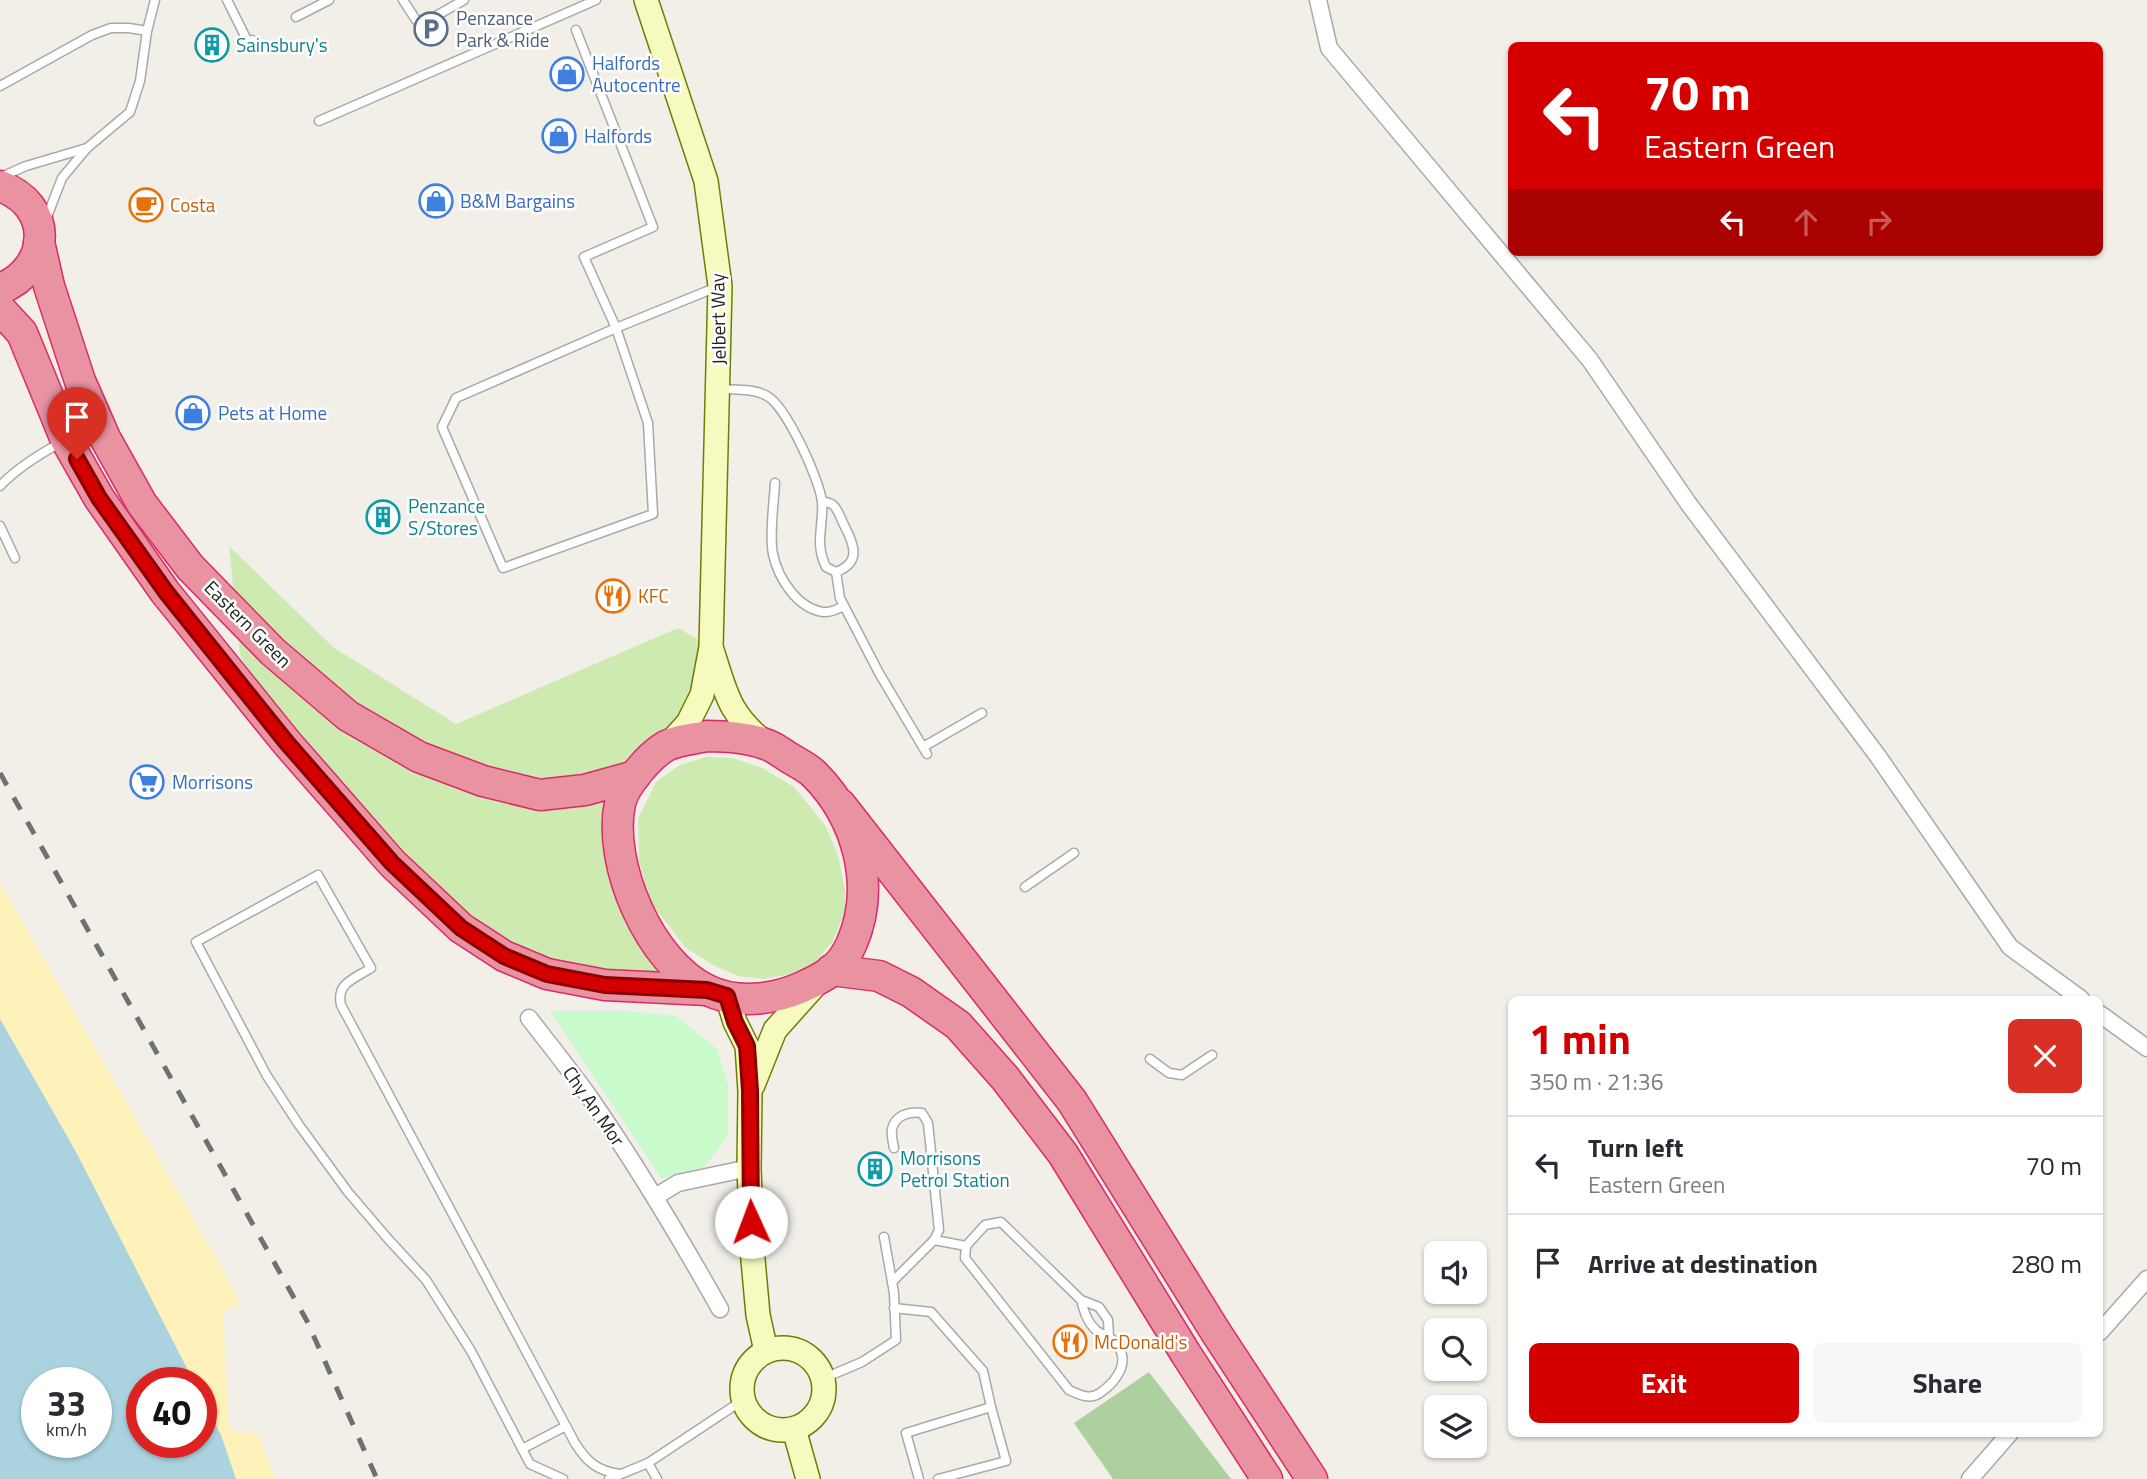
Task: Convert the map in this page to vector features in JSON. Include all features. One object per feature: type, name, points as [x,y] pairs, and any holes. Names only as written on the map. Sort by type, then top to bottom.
[{"type":"highway","name":"Eastern Green","points":[[0,186],[25,201],[36,216],[49,286],[80,381],[105,438],[142,504],[190,567],[273,652],[348,716],[419,757],[483,781],[540,795],[585,790],[635,776]]},
{"type":"highway","points":[[0,289],[14,284],[26,274],[33,264],[40,238]]},
{"type":"highway","name":"Eastern Green","points":[[0,309],[22,333],[66,440],[99,498],[166,592],[287,743],[392,863],[461,928],[504,956],[547,974],[605,985],[717,993],[758,999],[787,993],[826,975]]},
{"type":"highway","points":[[717,993],[685,974],[643,923],[624,876],[617,832],[621,800],[650,757],[668,745],[707,736],[738,737],[767,744],[813,772],[840,804],[1072,1101],[1217,1334],[1312,1479]]},
{"type":"highway","points":[[826,975],[844,960],[856,933],[863,898],[862,859],[840,804]]},
{"type":"highway","points":[[826,975],[879,976],[911,992],[958,1025],[1005,1078],[1063,1154],[1186,1354],[1267,1479]]},
{"type":"street","name":"Jelbert Way","points":[[646,0],[706,181],[720,286],[711,647],[702,695],[688,723],[668,745]]},
{"type":"street","points":[[1318,0],[1329,48],[1590,360],[1688,503],[1877,755],[2010,947],[2077,996]]},
{"type":"street","name":"Jelbert Way","points":[[711,647],[729,704],[747,728],[767,744]]},
{"type":"street","points":[[750,1091],[775,1030],[826,975]]},
{"type":"street","points":[[717,993],[747,1046],[752,1249],[762,1341],[766,1351]]},
{"type":"street","points":[[2103,1016],[2147,1048]]},
{"type":"street","name":"Chy An Mor","points":[[529,1018],[587,1094],[655,1197],[720,1309]]},
{"type":"street","points":[[655,1197],[678,1183],[749,1168]]},
{"type":"street","points":[[2103,1329],[2147,1279]]},
{"type":"street","points":[[794,1349],[817,1366],[822,1379],[821,1404],[815,1415],[794,1429],[781,1430],[757,1421],[743,1400],[742,1381],[751,1363],[766,1351],[794,1349]]},
{"type":"street","points":[[794,1429],[808,1479]]},
{"type":"street","points":[[1970,1479],[2007,1437]]},
{"type":"lane","points":[[40,238],[62,178],[87,148],[130,112],[140,81],[147,31],[155,0]]},
{"type":"lane","points":[[227,0],[248,42],[252,40]]},
{"type":"lane","points":[[296,17],[328,0]]},
{"type":"lane","points":[[402,0],[416,20],[427,21],[464,0]]},
{"type":"lane","points":[[319,121],[596,0]]},
{"type":"lane","points":[[0,86],[92,35],[111,28],[129,27],[147,31]]},
{"type":"lane","points":[[576,30],[653,227],[584,257],[616,328],[648,422],[653,514],[503,568],[442,427],[456,398],[616,328],[720,286]]},
{"type":"lane","points":[[0,178],[26,166],[87,148]]},
{"type":"lane","points":[[719,389],[750,391],[767,396],[797,436],[822,501],[820,550],[826,567],[836,572],[846,568],[851,561],[854,545],[836,509],[832,504],[822,501]]},
{"type":"lane","points":[[0,486],[9,476],[40,454],[66,440]]},
{"type":"lane","points":[[775,483],[772,551],[786,583],[807,606],[823,612],[844,606]]},
{"type":"lane","points":[[0,527],[15,558]]},
{"type":"lane","points":[[836,572],[840,598],[879,673],[925,750],[982,713]]},
{"type":"lane","points":[[1025,887],[1074,853]]},
{"type":"lane","points":[[563,1479],[530,1464],[471,1351],[426,1280],[348,1192],[299,1125],[267,1076],[195,942],[318,875],[371,968],[341,988],[341,1005],[585,1459],[595,1468],[620,1474]]},
{"type":"lane","points":[[1150,1059],[1169,1073],[1182,1075],[1212,1055]]},
{"type":"lane","points":[[892,1282],[934,1240],[939,1230],[928,1123],[922,1113],[909,1112],[897,1120],[892,1129],[894,1148]]},
{"type":"lane","points":[[1081,1300],[1086,1316],[1096,1329],[1117,1344],[1122,1365],[1119,1376],[1096,1396],[1087,1397],[1069,1390],[965,1258],[966,1246],[985,1225],[1001,1222],[1081,1300],[1099,1307],[1108,1320],[1109,1336]]},
{"type":"lane","points":[[822,1379],[863,1362],[895,1340],[892,1282],[884,1237]]},
{"type":"lane","points":[[934,1240],[966,1246]]},
{"type":"lane","points":[[894,1308],[931,1312],[984,1371],[1006,1461],[938,1479]]},
{"type":"lane","points":[[609,1479],[648,1462],[743,1400]]},
{"type":"lane","points":[[919,1479],[906,1433],[991,1407]]},
{"type":"lane","points":[[522,1449],[566,1426]]},
{"type":"lane","points":[[648,1462],[657,1479]]},
{"type":"green space","points":[[229,546],[333,647],[456,724],[678,628],[711,647],[702,695],[635,776],[624,876],[707,990],[499,952],[287,743],[240,655]]},
{"type":"green space","points":[[706,757],[733,758],[762,768],[794,787],[825,825],[838,855],[845,890],[845,911],[833,941],[814,964],[791,974],[765,979],[738,976],[713,965],[686,948],[649,900],[639,860],[638,819],[656,782],[680,765]]},
{"type":"green space","points":[[550,1011],[628,1011],[676,1016],[717,1049],[728,1084],[728,1135],[705,1166],[662,1179]]},
{"type":"green space","points":[[1149,1372],[1231,1479],[1113,1479],[1074,1423]]},
{"type":"sand","points":[[0,883],[236,1293],[239,1304],[223,1312],[229,1429],[259,1435],[275,1479],[0,1479]]},
{"type":"water","points":[[0,1019],[75,1150],[186,1367],[126,1367],[126,1458],[217,1458],[217,1427],[236,1479],[0,1479]]},
{"type":"railway","points":[[0,773],[307,1321],[377,1479]]},
{"type":"place","name":"Penzance Park & Ride","points":[[431,29]]},
{"type":"place","name":"Sainsbury's","points":[[212,45]]},
{"type":"place","name":"Halfords Autocentre","points":[[567,74]]},
{"type":"place","name":"Halfords","points":[[559,136]]},
{"type":"place","name":"B&M Bargains","points":[[436,201]]},
{"type":"place","name":"Costa","points":[[146,205]]},
{"type":"place","name":"Pets at Home","points":[[193,413]]},
{"type":"place","name":"Penzance S/Stores","points":[[383,517]]},
{"type":"place","name":"KFC","points":[[613,596]]},
{"type":"place","name":"Morrisons","points":[[147,782]]},
{"type":"place","name":"Morrisons Petrol Station","points":[[875,1169]]},
{"type":"place","name":"McDonald's","points":[[1070,1342]]},
{"type":"route","points":[[77,459],[99,498],[166,592],[287,743],[392,863],[461,928],[504,956],[547,974],[605,985],[707,990],[727,996],[735,1022],[747,1046],[751,1222]]}]
